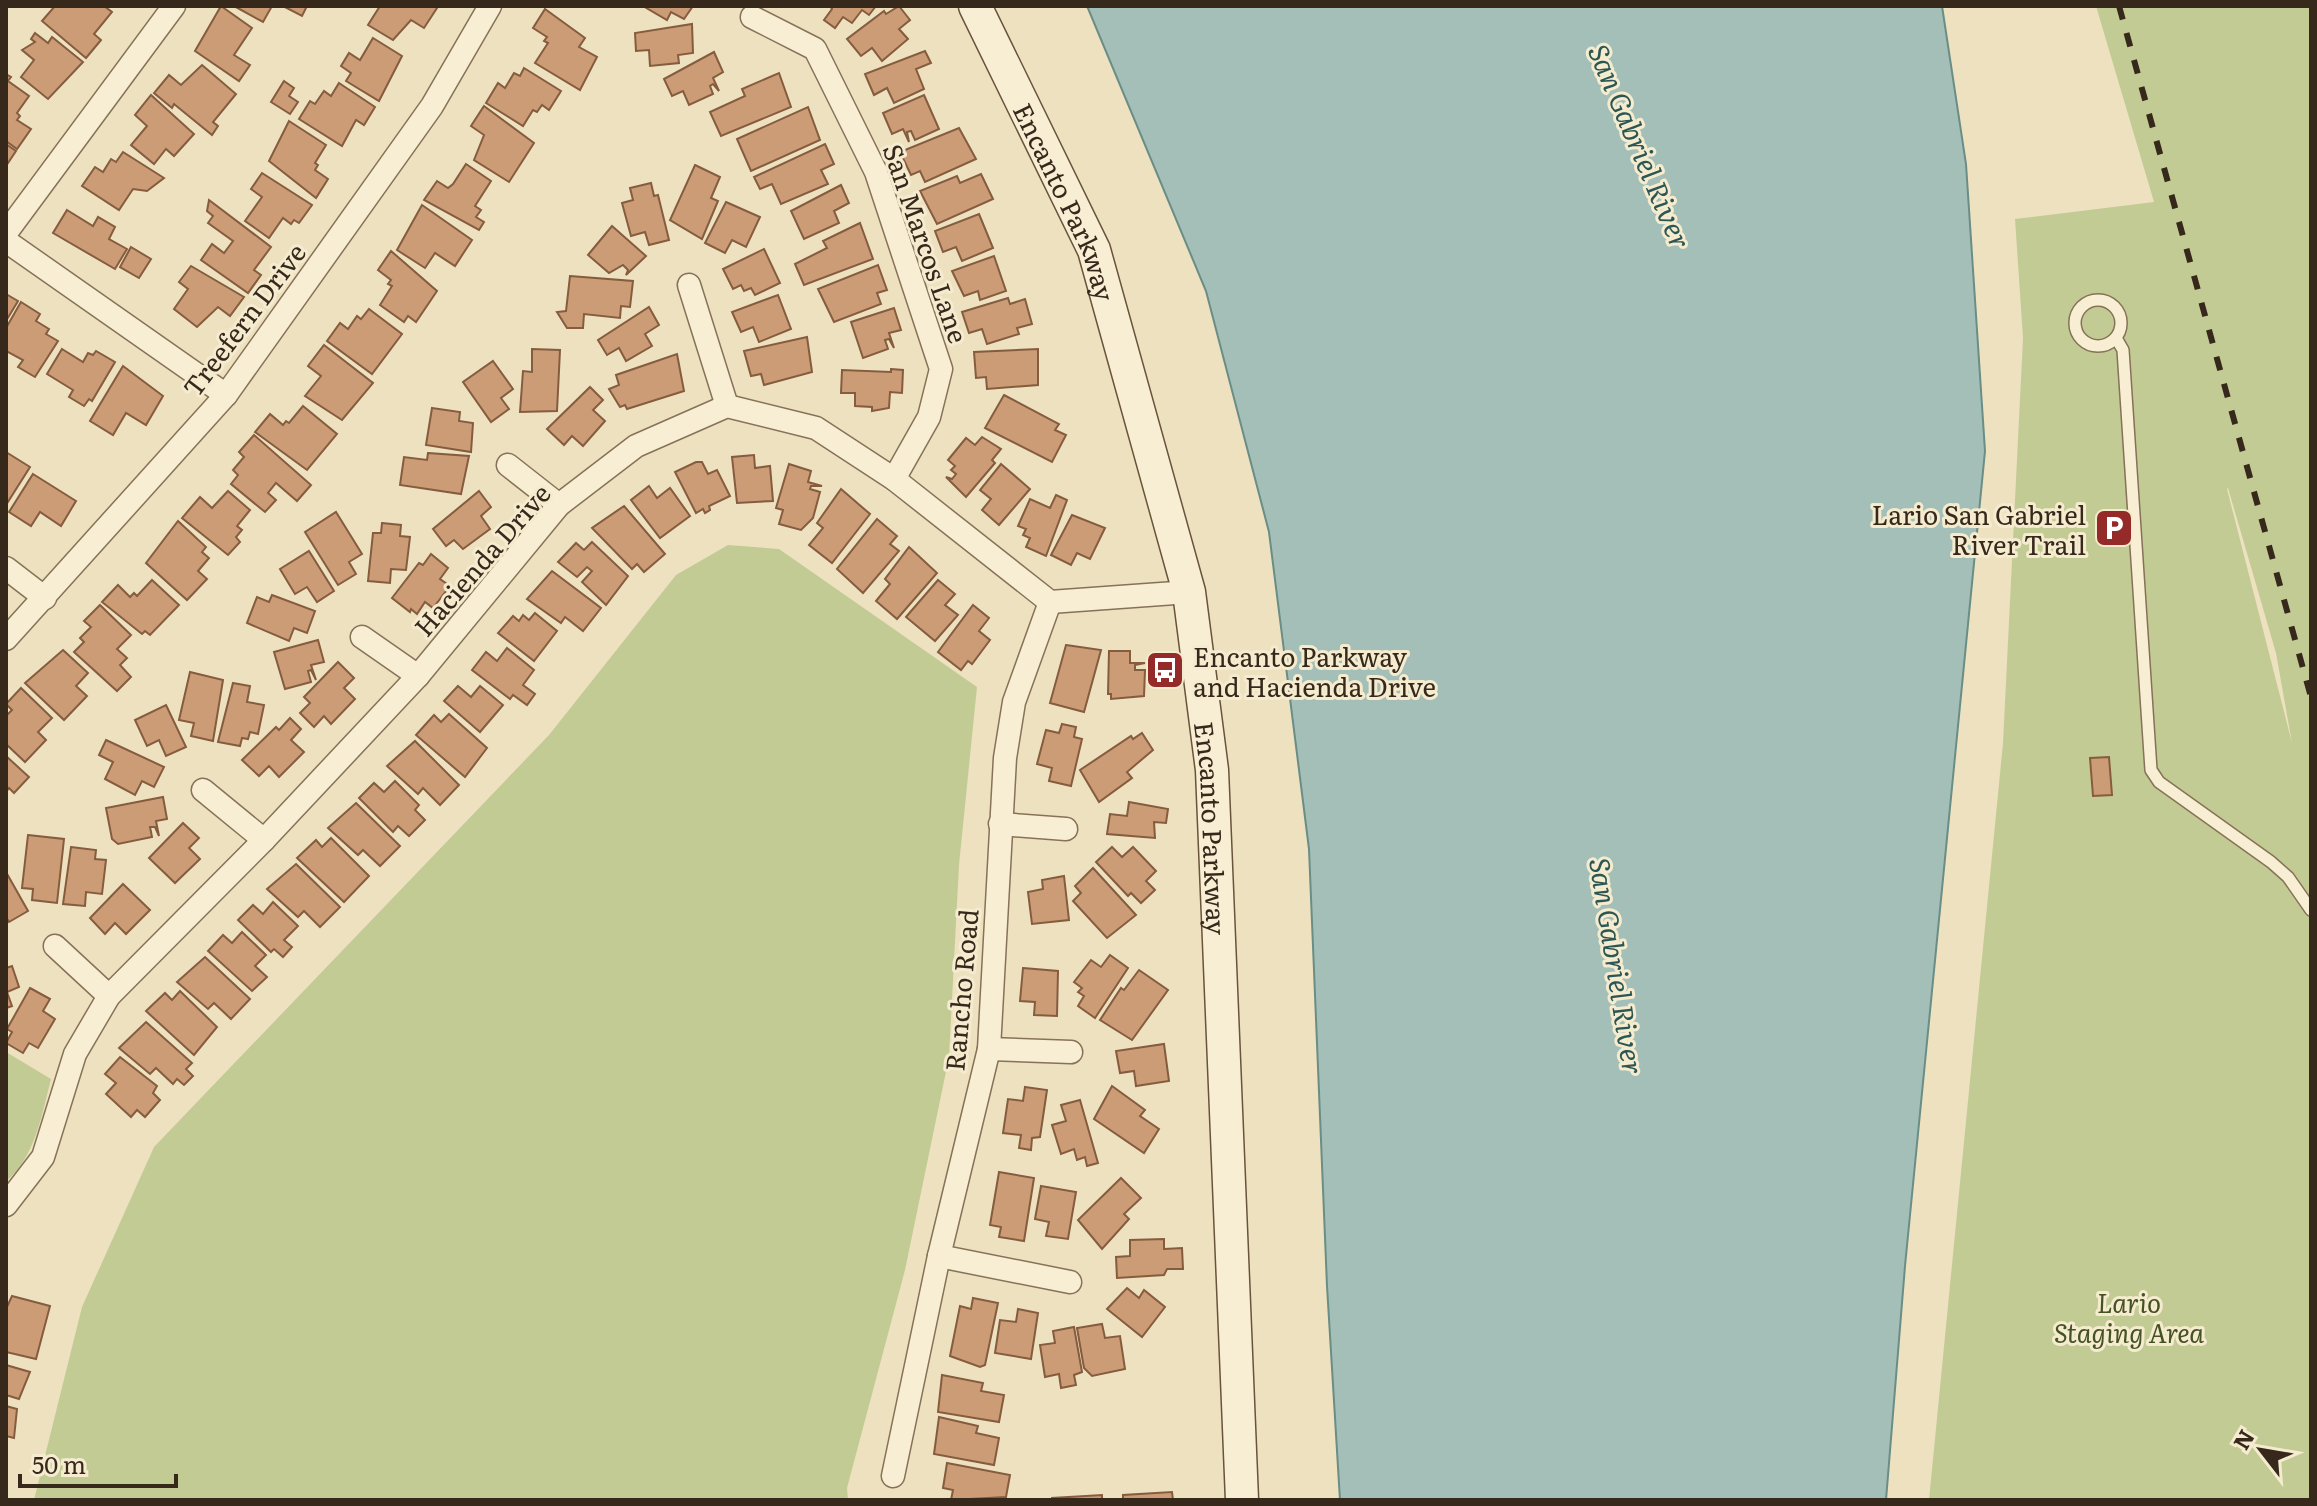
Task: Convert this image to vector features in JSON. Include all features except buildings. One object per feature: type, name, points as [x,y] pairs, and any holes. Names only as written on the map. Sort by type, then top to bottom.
[{"type":"street","points":[[6,233],[174,6]]},
{"type":"street","name":"Treefern Drive","points":[[6,639],[226,395],[432,106],[490,6]]},
{"type":"street","name":"Encanto Parkway","points":[[975,6],[1094,250],[1189,592],[1212,770],[1242,1500]]},
{"type":"street","name":"San Marcos Lane","points":[[752,17],[815,49],[876,172],[941,369],[929,417],[894,479]]},
{"type":"street","points":[[6,241],[226,395]]},
{"type":"street","points":[[689,285],[727,406],[816,428],[894,479],[1050,602],[1189,592]]},
{"type":"street","name":"Hacienda Drive","points":[[6,1205],[43,1157],[75,1054],[109,996],[264,840],[418,676],[559,505],[636,446],[727,406]]},
{"type":"street","points":[[508,465],[559,505]]},
{"type":"street","points":[[6,568],[45,598]]},
{"type":"street","name":"Rancho Road","points":[[893,1476],[939,1256],[989,1049],[1000,824],[1014,702],[1050,602]]},
{"type":"street","points":[[362,637],[418,676]]},
{"type":"street","points":[[203,790],[264,840]]},
{"type":"street","points":[[1000,824],[1066,829]]},
{"type":"street","points":[[55,946],[109,996]]},
{"type":"street","points":[[989,1049],[1071,1052]]},
{"type":"street","points":[[939,1256],[1070,1282]]},
{"type":"lane","points":[[2094,300],[2110,302],[2122,323],[2116,338],[2102,346],[2080,338],[2075,322],[2081,308],[2094,300]]},
{"type":"lane","points":[[2116,338],[2123,350],[2151,770],[2159,782],[2271,862],[2288,877],[2311,910]]},
{"type":"green space","name":"Lario Staging Area","points":[[2096,6],[2311,6],[2311,1500],[1929,1500],[2003,743],[2023,338],[2015,219],[2154,202]],"holes":[[[2228,488],[2276,653],[2292,743]]]},
{"type":"green space","points":[[728,545],[779,549],[977,687],[959,865],[949,1057],[905,1270],[847,1488],[848,1500],[34,1500],[82,1307],[154,1147],[549,735],[676,575]]},
{"type":"green space","points":[[6,1052],[51,1079],[31,1148],[6,1181]]},
{"type":"water","name":"San Gabriel River","points":[[1087,6],[1942,6],[1966,164],[1985,451],[1905,1266],[1886,1500],[1340,1500],[1327,1286],[1309,849],[1269,532],[1206,291]]},
{"type":"railway","points":[[2119,6],[2311,697]]},
{"type":"place","name":"Lario San Gabriel River Trail","points":[[2114,528]]},
{"type":"place","name":"Encanto Parkway and Hacienda Drive","points":[[1165,670]]}]
